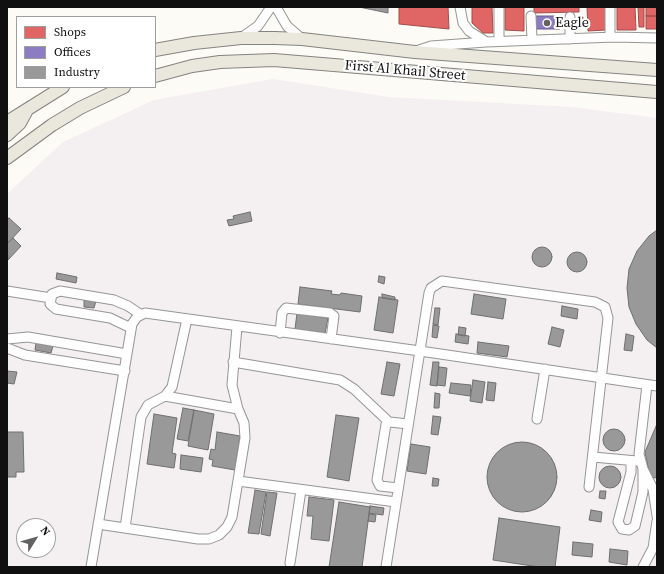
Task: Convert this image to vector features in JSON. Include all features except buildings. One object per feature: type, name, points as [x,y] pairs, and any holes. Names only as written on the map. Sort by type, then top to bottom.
[{"type":"main road","name":"First Al Khail Street","points":[[156,50],[187,44],[241,38],[302,39],[415,52],[657,70]]},
{"type":"main road","name":"First Al Khail Street","points":[[156,76],[192,66],[220,62],[274,60],[657,92]]},
{"type":"main road","points":[[7,122],[27,108],[61,88]]},
{"type":"main road","points":[[7,158],[52,125],[80,108],[122,88]]},
{"type":"main road","points":[[7,113],[17,108],[27,108]]},
{"type":"main road","points":[[7,136],[23,119],[27,108]]},
{"type":"street","points":[[241,38],[258,26],[271,7]]},
{"type":"street","points":[[276,7],[287,26],[302,39]]},
{"type":"street","points":[[460,7],[463,23],[477,38],[486,42]]},
{"type":"street","points":[[499,7],[499,41]]},
{"type":"street","points":[[610,7],[610,37]]},
{"type":"street","points":[[531,16],[532,40]]},
{"type":"street","points":[[570,17],[570,38]]},
{"type":"street","points":[[415,52],[431,46],[499,41],[610,37],[657,38]]},
{"type":"street","points":[[386,567],[429,293],[431,288],[442,281],[594,302],[605,307],[608,318],[589,487]]},
{"type":"street","points":[[7,291],[51,298]]},
{"type":"street","points":[[131,328],[110,318],[56,309],[50,304],[52,294],[60,291],[114,300],[128,306],[140,314]]},
{"type":"street","points":[[280,333],[282,313],[286,308],[330,313],[334,316],[331,339]]},
{"type":"street","points":[[91,567],[131,328],[134,320],[140,314],[149,313],[237,327],[420,351],[657,386]]},
{"type":"street","points":[[125,528],[141,417],[148,405],[165,396],[172,387],[187,319]]},
{"type":"street","points":[[98,524],[198,539],[214,537],[227,527],[232,517],[245,430],[232,385],[237,327]]},
{"type":"street","points":[[7,339],[28,337],[127,354]]},
{"type":"street","points":[[7,348],[25,355],[125,371]]},
{"type":"street","points":[[233,362],[340,380],[354,389],[388,422],[408,424]]},
{"type":"street","points":[[538,419],[545,369]]},
{"type":"street","points":[[638,464],[631,472],[618,522],[622,529],[629,530],[635,526],[643,492],[638,464],[647,385]]},
{"type":"street","points":[[165,396],[238,409]]},
{"type":"street","points":[[388,422],[386,426],[377,482],[380,486],[398,488]]},
{"type":"street","points":[[593,457],[638,464]]},
{"type":"street","points":[[638,464],[653,489],[657,516]]},
{"type":"street","points":[[238,481],[396,502]]},
{"type":"street","points":[[290,563],[301,490]]},
{"type":"street","points":[[643,567],[653,548],[657,521]]},
{"type":"shaded area","points":[[273,79],[389,97],[572,107],[657,118],[657,567],[7,567],[7,194],[63,142],[154,100]]},
{"type":"place","name":"Eagle","points":[[547,23]]}]
